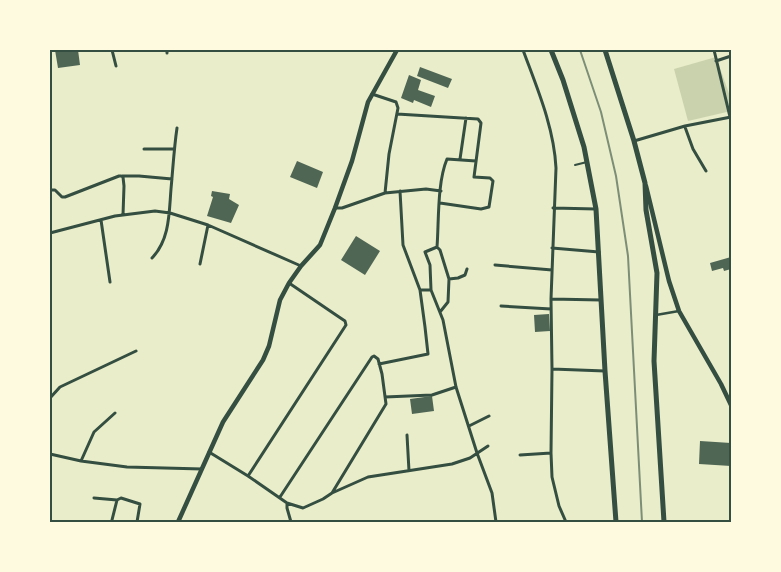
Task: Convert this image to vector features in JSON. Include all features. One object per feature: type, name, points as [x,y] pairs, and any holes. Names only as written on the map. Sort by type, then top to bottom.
[{"type":"main road","points":[[178,522],[229,411],[263,360],[269,346],[280,300],[300,266],[320,245],[352,161],[368,102],[397,50]]},
{"type":"main road","points":[[551,50],[563,80],[584,147],[596,209],[616,522]]},
{"type":"main road","points":[[604,50],[634,141],[669,282],[679,311],[731,405]]},
{"type":"main road","points":[[645,182],[646,210],[657,273],[654,360],[664,522]]},
{"type":"street","points":[[112,50],[116,66]]},
{"type":"street","points":[[523,50],[539,92],[554,144],[556,168],[552,248],[550,453],[552,477],[559,506],[566,522]]},
{"type":"street","points":[[634,141],[685,126],[730,117],[714,50]]},
{"type":"street","points":[[716,62],[731,56]]},
{"type":"street","points":[[372,94],[396,102],[398,108],[389,154],[385,192]]},
{"type":"street","points":[[397,114],[478,119],[480,123],[474,177],[490,178],[492,181],[489,207],[481,209],[440,204]]},
{"type":"street","points":[[460,159],[466,118]]},
{"type":"street","points":[[685,126],[693,149],[706,171]]},
{"type":"street","points":[[152,258],[158,251],[169,223],[177,128]]},
{"type":"street","points":[[144,149],[174,149]]},
{"type":"street","points":[[440,312],[448,302],[449,279],[440,250],[437,247],[443,169],[448,159],[476,161]]},
{"type":"street","points":[[50,190],[55,190],[62,197],[65,197],[122,176],[172,179]]},
{"type":"street","points":[[122,176],[124,186],[123,214]]},
{"type":"street","points":[[335,208],[342,208],[385,192],[426,188],[441,190]]},
{"type":"street","points":[[379,364],[428,354],[420,290],[403,245],[400,191]]},
{"type":"street","points":[[554,208],[596,209]]},
{"type":"street","points":[[50,234],[123,214],[155,211],[170,213],[208,225],[300,266]]},
{"type":"street","points":[[101,220],[110,282]]},
{"type":"street","points":[[200,264],[208,225]]},
{"type":"street","points":[[437,247],[425,252],[430,265],[431,290],[440,312],[456,388],[492,493],[496,522]]},
{"type":"street","points":[[552,248],[599,252]]},
{"type":"street","points":[[495,265],[552,270]]},
{"type":"street","points":[[449,279],[465,275],[467,269]]},
{"type":"street","points":[[248,476],[346,324],[345,321],[289,283]]},
{"type":"street","points":[[420,290],[431,290]]},
{"type":"street","points":[[551,299],[601,300]]},
{"type":"street","points":[[501,306],[551,309]]},
{"type":"street","points":[[656,316],[679,311]]},
{"type":"street","points":[[50,398],[60,387],[136,351]]},
{"type":"street","points":[[280,497],[374,356],[378,359],[382,374],[386,404],[332,493]]},
{"type":"street","points":[[552,370],[606,371]]},
{"type":"street","points":[[385,398],[432,395],[456,388]]},
{"type":"street","points":[[81,461],[94,432],[114,413]]},
{"type":"street","points":[[469,426],[489,416]]},
{"type":"street","points":[[407,435],[409,471]]},
{"type":"street","points":[[210,452],[287,503],[303,508],[368,477],[452,464],[470,458],[488,446]]},
{"type":"street","points":[[520,455],[550,453]]},
{"type":"street","points":[[50,454],[81,461],[127,467],[202,469]]},
{"type":"street","points":[[94,498],[117,500],[121,498],[139,503],[137,522]]},
{"type":"street","points":[[112,520],[117,500]]},
{"type":"street","points":[[287,503],[291,522]]},
{"type":"lane","points":[[575,165],[587,162]]},
{"type":"green space","points":[[716,57],[731,99],[731,111],[688,121],[674,69]]},
{"type":"building","points":[[55,50],[78,50],[80,65],[58,68]]},
{"type":"building","points":[[420,67],[452,79],[448,88],[417,76]]},
{"type":"building","points":[[409,75],[421,80],[418,90],[435,96],[431,107],[414,100],[413,103],[401,98]]},
{"type":"building","points":[[297,161],[323,172],[317,188],[290,177]]},
{"type":"building","points":[[212,191],[230,194],[229,199],[239,205],[231,223],[207,216],[213,197],[211,196]]},
{"type":"building","points":[[356,236],[380,251],[365,275],[341,260]]},
{"type":"building","points":[[731,257],[731,269],[724,271],[723,268],[712,271],[710,263]]},
{"type":"building","points":[[549,314],[550,331],[535,332],[534,315]]},
{"type":"building","points":[[432,396],[434,411],[412,414],[410,399]]},
{"type":"building","points":[[700,441],[731,443],[731,466],[699,464]]},
{"type":"railway","points":[[580,50],[601,112],[616,176],[628,256],[642,522]]}]
